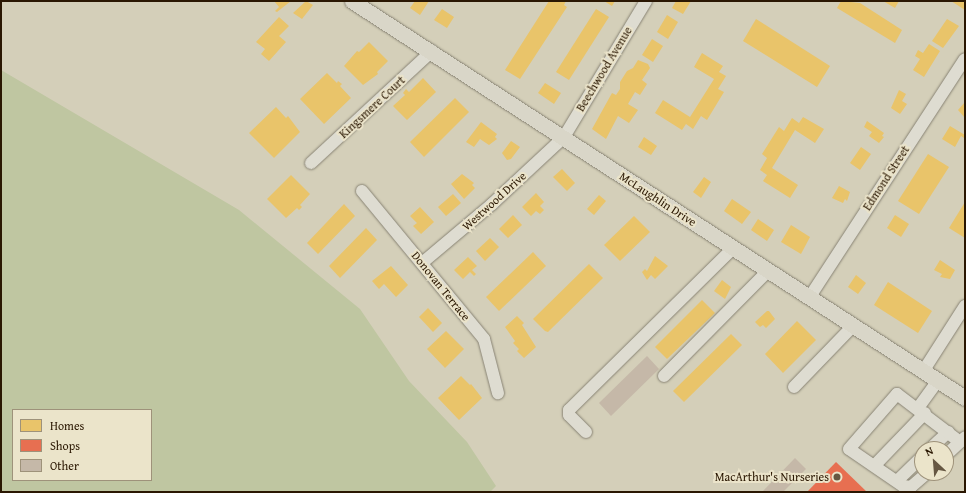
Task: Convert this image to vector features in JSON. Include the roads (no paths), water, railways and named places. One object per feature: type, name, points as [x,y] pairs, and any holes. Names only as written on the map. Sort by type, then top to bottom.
[{"type":"main road","name":"McLaughlin Drive","points":[[352,1],[432,51],[732,248],[924,370],[965,398]]},
{"type":"street","name":"Beechwood Avenue","points":[[564,137],[646,1]]},
{"type":"street","name":"Kingsmere Court","points":[[311,163],[432,51]]},
{"type":"street","name":"Edmond Street","points":[[809,298],[965,59]]},
{"type":"street","name":"Westwood Drive","points":[[422,263],[564,137]]},
{"type":"street","name":"Donovan Terrace","points":[[362,191],[484,339],[498,393]]},
{"type":"street","points":[[586,432],[569,415],[569,410],[732,248]]},
{"type":"street","points":[[664,376],[768,271]]},
{"type":"street","points":[[924,370],[965,306]]},
{"type":"street","points":[[794,387],[853,326]]},
{"type":"street","points":[[875,465],[921,411],[938,380]]},
{"type":"street","points":[[918,481],[911,487],[897,481],[849,449],[897,394],[948,432],[962,439],[954,447]]},
{"type":"street","points":[[938,441],[948,432]]},
{"type":"street","points":[[897,481],[914,465]]},
{"type":"place","name":"MacArthur's Nurseries","points":[[837,477]]}]
